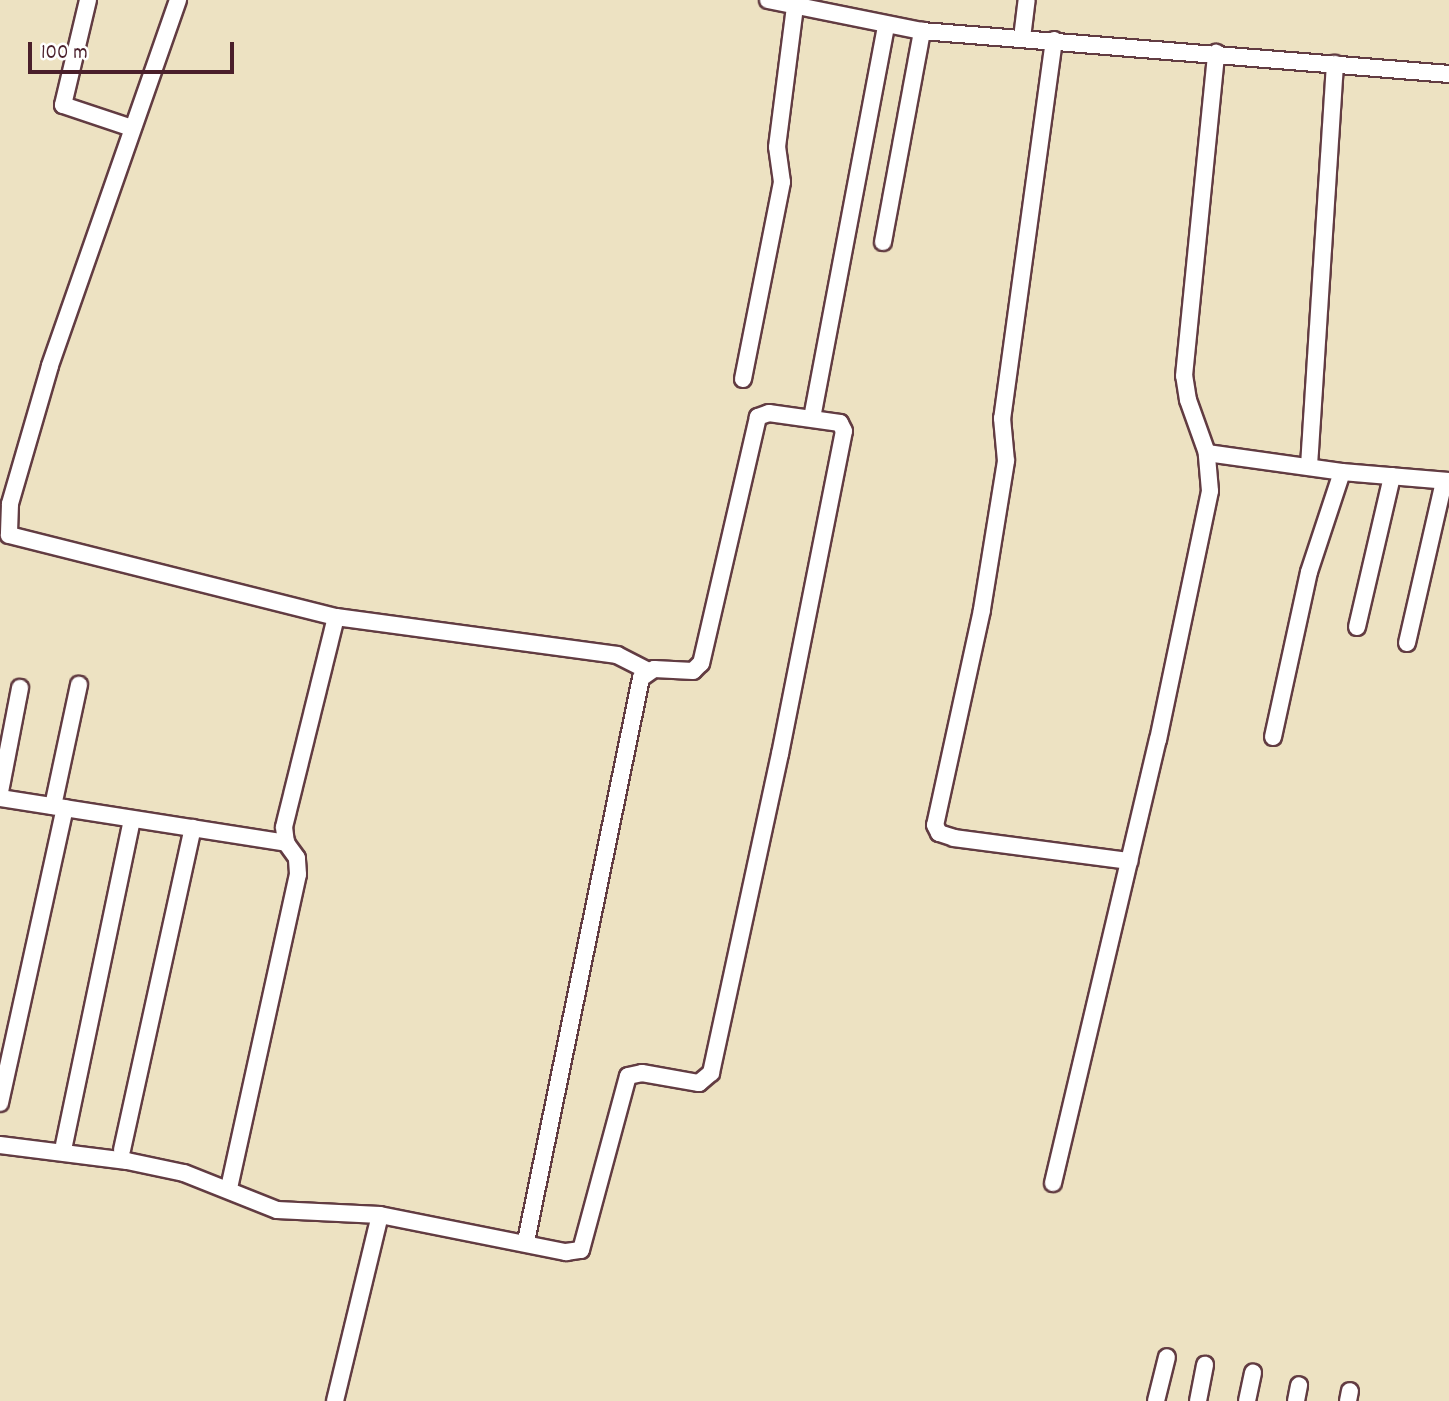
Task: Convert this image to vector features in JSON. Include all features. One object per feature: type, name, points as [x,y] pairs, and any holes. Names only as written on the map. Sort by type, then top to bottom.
[{"type":"street","points":[[88,0],[63,105],[132,128]]},
{"type":"street","points":[[0,1145],[127,1161],[229,1188],[277,1210],[380,1216],[526,1241],[566,1252],[581,1250],[586,1244],[628,1076],[642,1073],[699,1083],[711,1073],[844,431],[840,422],[769,413],[758,417],[701,663],[688,672],[648,671],[617,655],[336,617],[18,540],[9,535],[3,522],[50,366],[178,0]]},
{"type":"street","points":[[768,0],[922,31],[1449,74]]},
{"type":"street","points":[[1022,38],[1027,0]]},
{"type":"street","points":[[743,379],[782,182],[777,147],[795,6]]},
{"type":"street","points":[[812,418],[886,25]]},
{"type":"street","points":[[883,242],[922,31]]},
{"type":"street","points":[[1054,40],[1002,418],[1006,461],[982,610],[934,825],[939,833],[954,838],[1129,861]]},
{"type":"street","points":[[1053,1183],[1129,861],[1210,491],[1207,453],[1188,400],[1184,376],[1216,53]]},
{"type":"street","points":[[1309,466],[1335,64]]},
{"type":"street","points":[[1207,453],[1342,472],[1446,481],[1407,643]]},
{"type":"street","points":[[1273,737],[1309,572],[1342,472]]},
{"type":"street","points":[[1357,627],[1392,477]]},
{"type":"street","points":[[229,1188],[298,874],[297,858],[286,843],[284,827],[336,617]]},
{"type":"street","points":[[526,1241],[641,678],[648,671]]},
{"type":"street","points":[[0,1103],[59,807],[79,685]]},
{"type":"street","points":[[0,792],[20,688]]},
{"type":"street","points":[[0,798],[286,843]]},
{"type":"street","points":[[64,1145],[132,819]]},
{"type":"street","points":[[122,1150],[193,828]]},
{"type":"street","points":[[335,1401],[380,1216]]},
{"type":"street","points":[[1156,1401],[1167,1357]]},
{"type":"street","points":[[1198,1401],[1205,1365]]},
{"type":"street","points":[[1247,1401],[1252,1373]]}]
